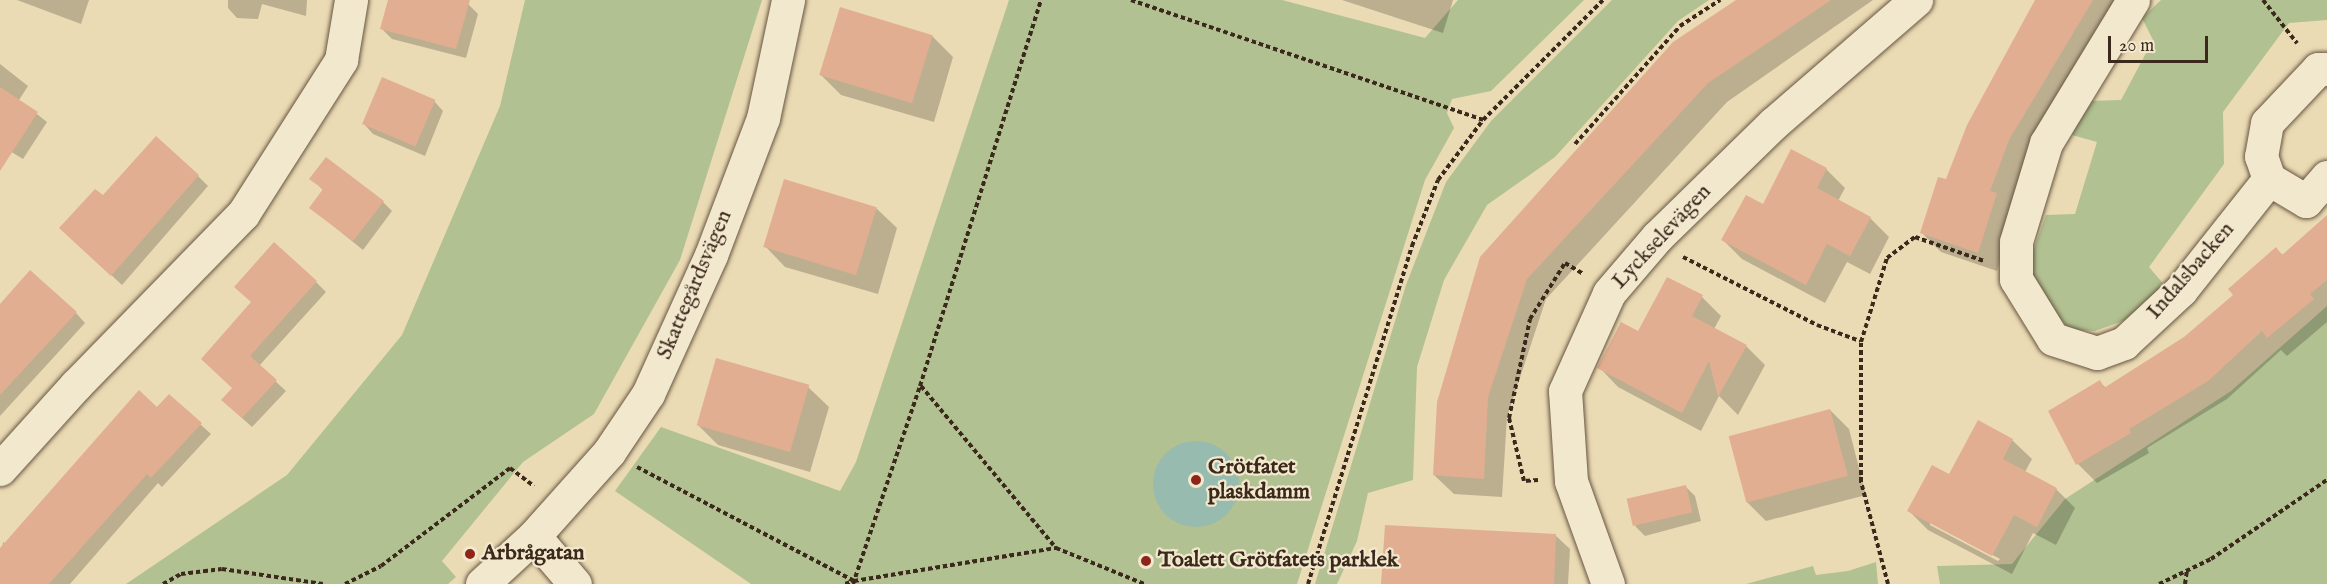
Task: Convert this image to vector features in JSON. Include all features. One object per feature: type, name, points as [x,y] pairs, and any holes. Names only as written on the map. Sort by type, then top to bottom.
[{"type":"street","points":[[0,469],[76,384],[243,214],[341,60],[351,0]]},
{"type":"street","name":"Skattegårdsvägen","points":[[482,584],[534,536],[609,452],[648,394],[711,255],[763,118],[788,0]]},
{"type":"street","name":"Lyckselevägen","points":[[1608,584],[1571,481],[1565,390],[1609,293],[1657,237],[1774,123],[1916,0]]},
{"type":"street","name":"Indalsbacken","points":[[2133,0],[2046,143],[2016,242],[2016,279],[2053,339],[2097,353],[2124,343],[2181,290],[2269,179]]},
{"type":"street","points":[[2322,69],[2267,123],[2261,156],[2269,179],[2306,201],[2327,177]]},
{"type":"street","points":[[534,536],[575,584]]},
{"type":"path","points":[[854,582],[920,386],[1041,0]]},
{"type":"path","points":[[1131,0],[1483,120]]},
{"type":"path","points":[[1308,584],[1412,246],[1438,180],[1483,120],[1603,0]]},
{"type":"path","points":[[1575,144],[1680,26],[1720,0]]},
{"type":"path","points":[[2263,0],[2322,69]]},
{"type":"path","points":[[1888,584],[1861,482],[1861,342],[1887,258],[1915,237],[2016,271]]},
{"type":"path","points":[[1672,251],[1817,325],[1861,342]]},
{"type":"path","points":[[920,386],[1056,548],[1144,584]]},
{"type":"path","points":[[609,452],[854,582]]},
{"type":"path","points":[[345,584],[381,566],[510,468],[534,486]]},
{"type":"path","points":[[2159,584],[2211,559],[2327,480]]},
{"type":"path","points":[[845,584],[1056,548]]},
{"type":"path","points":[[163,584],[181,574],[222,569],[324,584]]},
{"type":"path","points":[[2186,584],[2187,570]]},
{"type":"green space","points":[[525,0],[762,0],[680,260],[594,414],[523,462],[442,561],[456,577],[448,584],[126,584],[287,475],[402,335],[500,106]]},
{"type":"green space","points":[[1009,0],[1282,0],[1425,38],[1458,0],[1584,0],[1491,91],[1452,99],[1447,113],[1454,128],[1425,180],[1297,584],[751,584],[615,491],[661,427],[840,491],[856,462]]},
{"type":"green space","points":[[1612,0],[1709,0],[1678,21],[1555,157],[1487,205],[1444,280],[1417,367],[1413,480],[1368,493],[1357,541],[1337,584],[1315,584],[1406,285],[1446,182],[1491,121]]},
{"type":"green space","points":[[2161,0],[2327,0],[2327,20],[2289,23],[2223,112],[2224,164],[2149,267],[2166,287],[2139,315],[2095,331],[2079,330],[2067,326],[2040,298],[2027,269],[2046,215],[2075,214],[2097,142],[2072,135],[2088,101],[2121,100],[2153,40],[2142,18]]},
{"type":"green space","points":[[2327,306],[2327,584],[1940,584],[1937,566],[2012,564],[2065,499],[2231,391]]},
{"type":"green space","points":[[1876,562],[1878,584],[1746,584],[1813,566],[1816,575],[1848,571]]},
{"type":"water","name":"Grötfatet plaskdamm","points":[[1188,441],[1204,441],[1227,453],[1236,467],[1239,484],[1236,501],[1227,515],[1204,527],[1188,527],[1172,520],[1160,508],[1153,492],[1153,476],[1160,460],[1172,448]]},
{"type":"building","points":[[388,0],[470,0],[456,49],[380,29]]},
{"type":"building","points":[[1736,0],[1831,0],[1708,83],[1527,279],[1488,397],[1484,479],[1433,475],[1437,402],[1480,257],[1673,42]]},
{"type":"building","points":[[2035,0],[2093,0],[2009,140],[1990,191],[1997,193],[1978,253],[1920,233],[1938,177],[1946,179],[1967,125]]},
{"type":"building","points":[[840,7],[933,35],[912,103],[819,75]]},
{"type":"building","points":[[382,77],[435,100],[415,147],[362,124]]},
{"type":"building","points":[[0,87],[38,112],[0,171]]},
{"type":"building","points":[[156,136],[199,175],[111,276],[59,228],[95,189],[103,195]]},
{"type":"building","points":[[1791,149],[1827,168],[1817,188],[1871,217],[1850,256],[1827,244],[1806,285],[1721,240],[1746,195],[1763,204]]},
{"type":"building","points":[[326,157],[384,201],[353,241],[309,208],[323,189],[309,179]]},
{"type":"building","points":[[784,179],[877,207],[856,275],[763,247]]},
{"type":"building","points":[[2327,215],[2327,280],[2310,294],[2314,299],[2267,338],[2262,331],[2208,381],[2129,429],[2131,433],[2076,465],[2048,411],[2100,380],[2104,388],[2184,337],[2233,295],[2228,289],[2276,247],[2282,255]]},
{"type":"building","points":[[274,242],[317,281],[250,356],[277,380],[242,418],[221,400],[232,388],[201,359],[251,302],[234,287]]},
{"type":"building","points":[[30,270],[77,312],[0,395],[0,304]]},
{"type":"building","points":[[1667,277],[1703,295],[1692,316],[1747,345],[1718,397],[1709,361],[1682,413],[1597,368],[1621,322],[1638,331]]},
{"type":"building","points":[[716,358],[809,385],[790,452],[697,425]]},
{"type":"building","points":[[139,390],[157,407],[169,394],[202,423],[151,478],[147,474],[49,584],[0,584],[0,548]]},
{"type":"building","points":[[1830,409],[1848,476],[1746,503],[1729,436]]},
{"type":"building","points":[[1978,420],[2013,439],[2003,459],[2057,488],[2037,527],[2014,515],[1992,556],[1907,511],[1932,465],[1949,474]]},
{"type":"building","points":[[1686,485],[1692,512],[1633,526],[1627,499]]},
{"type":"building","points":[[1385,525],[1556,534],[1554,584],[1381,584]]},
{"type":"place","name":"Grötfatet plaskdamm","points":[[1196,480]]},
{"type":"place","name":"Arbrågatan","points":[[470,554]]},
{"type":"place","name":"Toalett Grötfatets parklek","points":[[1146,561]]}]
